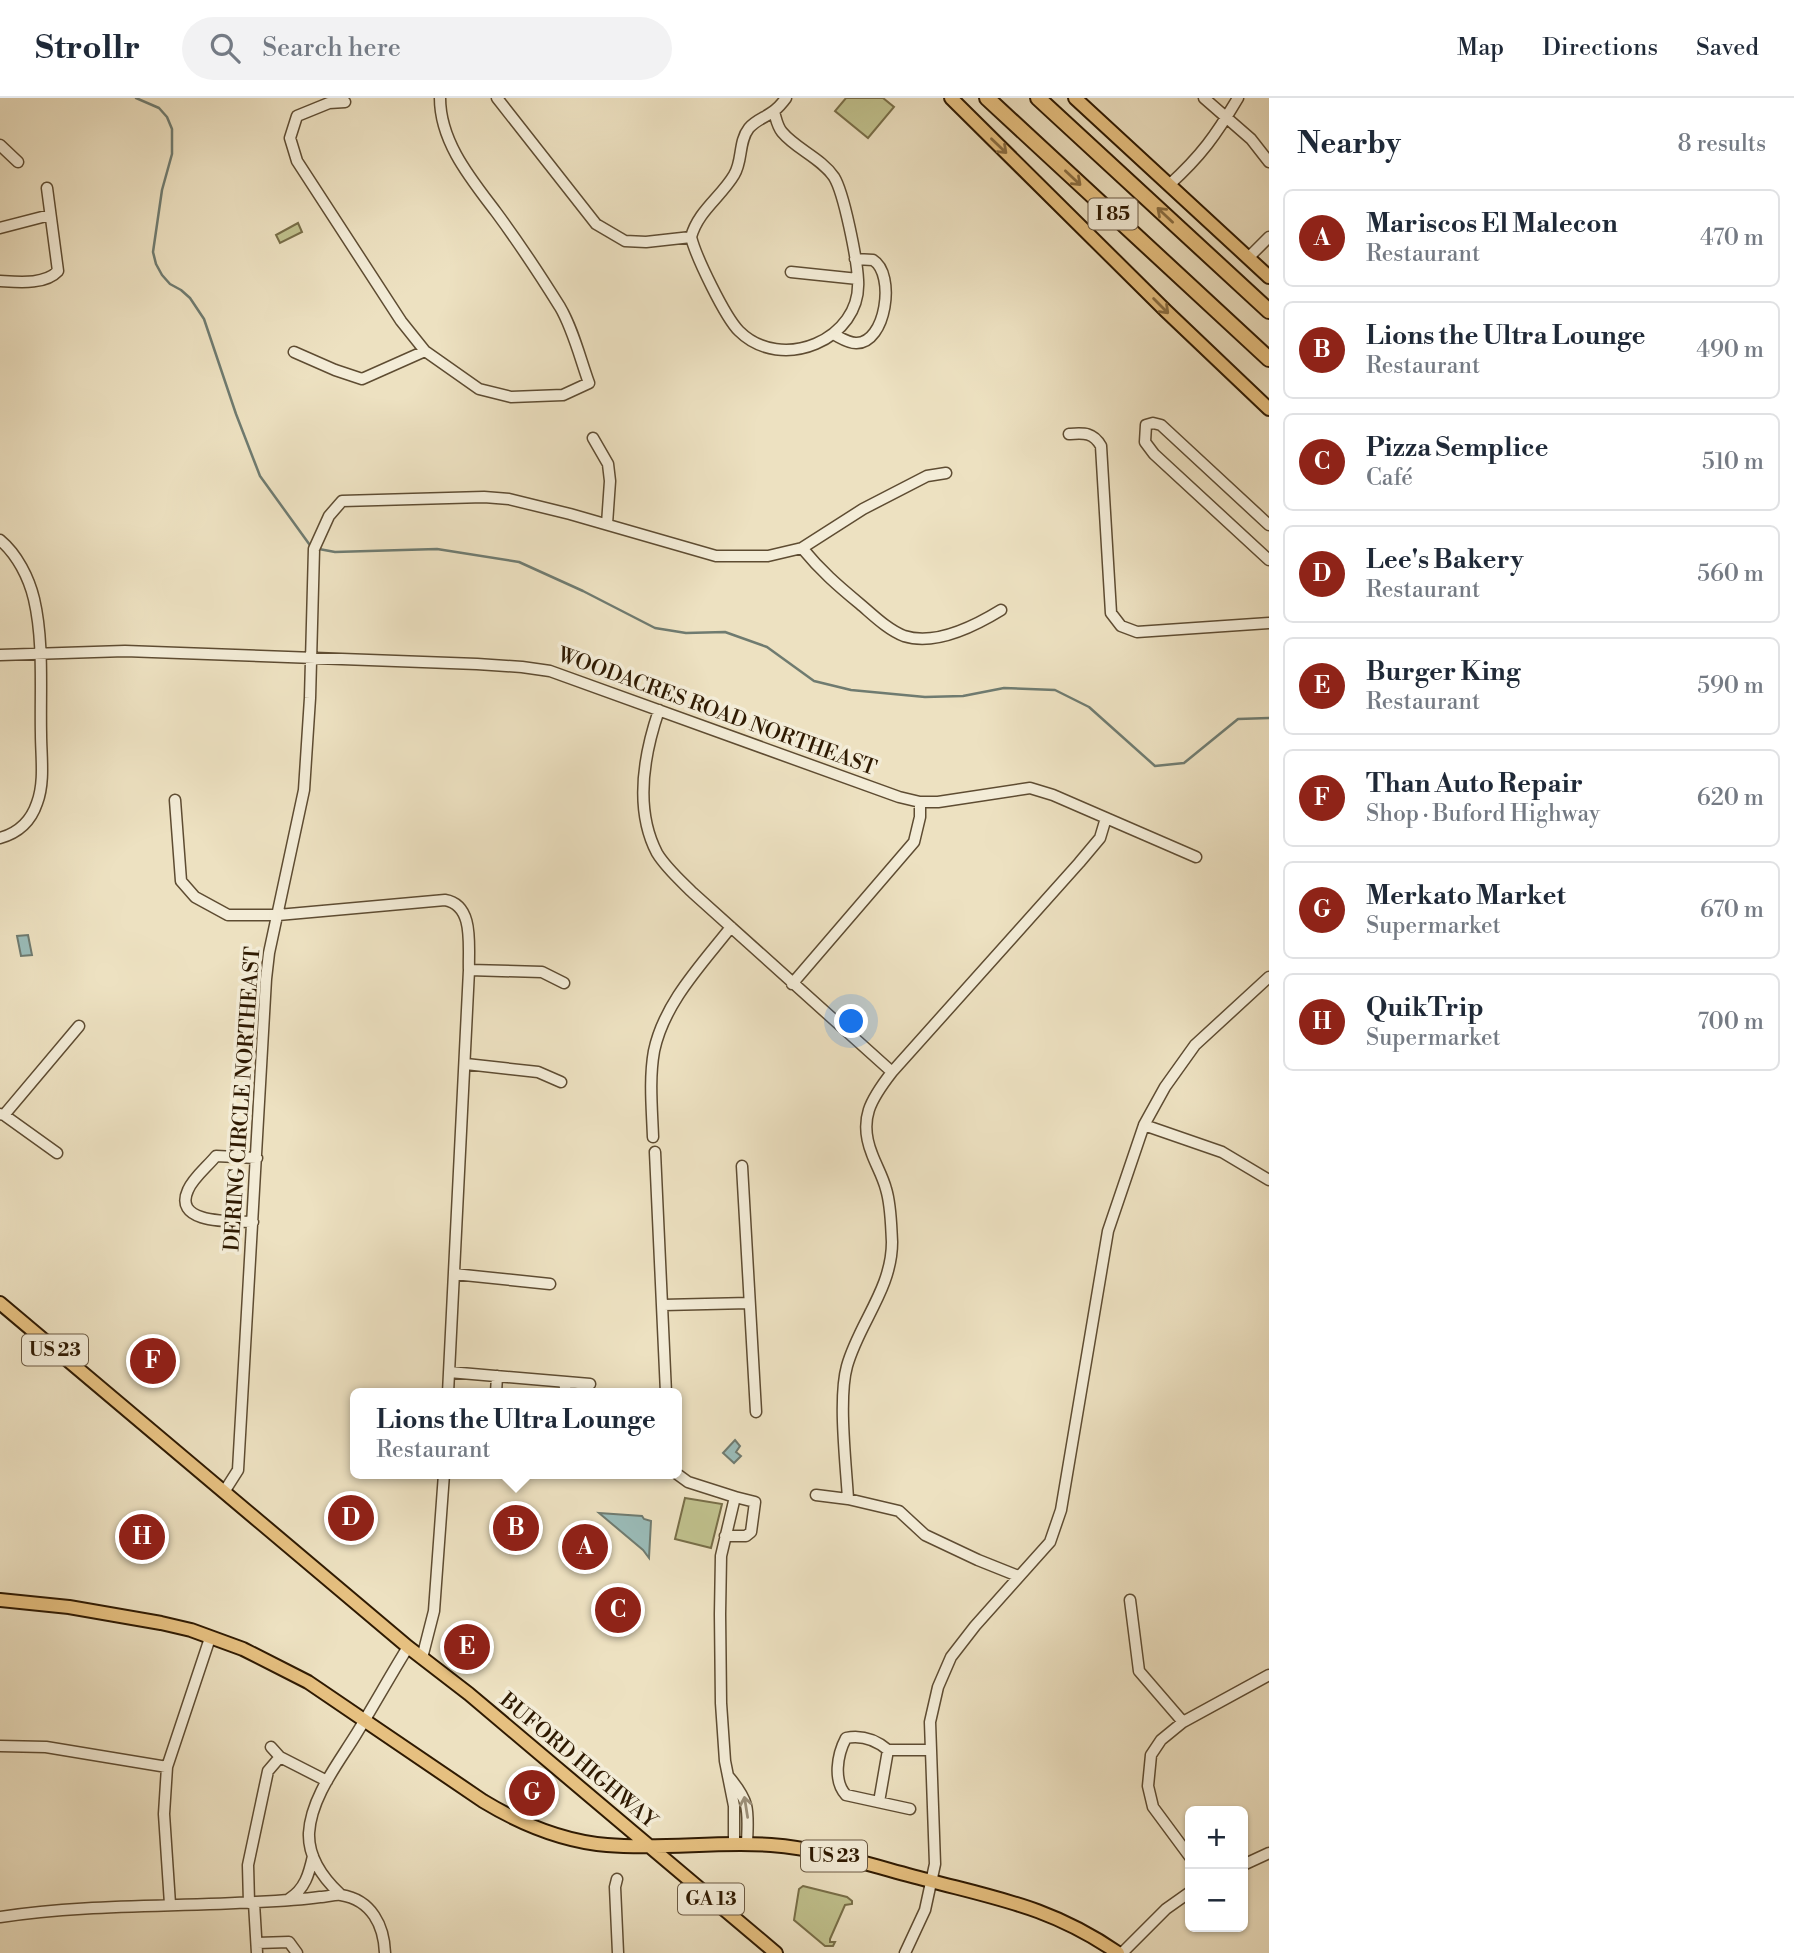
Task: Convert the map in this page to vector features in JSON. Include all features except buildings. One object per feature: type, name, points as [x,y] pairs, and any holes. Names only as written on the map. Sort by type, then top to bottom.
[{"type":"highway","name":"I 85","points":[[987,98],[1269,359]]},
{"type":"highway","name":"I 85","points":[[1038,98],[1269,311]]},
{"type":"main road","points":[[951,98],[1183,328],[1269,409]]},
{"type":"main road","points":[[1075,98],[1269,277]]},
{"type":"main road","name":"BUFORD HIGHWAY","points":[[0,1303],[776,1953]]},
{"type":"main road","points":[[0,1600],[134,1618],[191,1630],[243,1649],[308,1682],[483,1801],[526,1824],[564,1837],[594,1843],[646,1845]]},
{"type":"main road","name":"US 23","points":[[646,1845],[740,1844],[803,1850],[1034,1908],[1072,1924],[1120,1953]]},
{"type":"street","points":[[345,102],[329,103],[297,116],[290,138],[297,161],[401,321],[425,351],[479,389],[511,397],[563,395],[589,383],[562,310],[495,211],[477,190],[448,138],[440,109],[440,98]]},
{"type":"street","points":[[497,98],[596,224],[625,241],[646,242],[691,237]]},
{"type":"street","points":[[774,112],[783,134],[833,176],[841,192],[858,279],[856,301],[847,320],[835,335],[817,345],[790,349],[758,343],[738,331],[698,261],[691,237],[693,228],[708,206],[734,176],[743,140],[749,128],[759,118],[774,112],[786,98]]},
{"type":"street","points":[[1204,98],[1251,139],[1269,162]]},
{"type":"street","points":[[1169,185],[1195,162],[1216,135],[1238,98]]},
{"type":"street","points":[[0,145],[18,162]]},
{"type":"street","points":[[0,281],[37,281],[58,271],[47,188]]},
{"type":"street","points":[[0,228],[50,215]]},
{"type":"street","points":[[1248,258],[1269,237]]},
{"type":"street","points":[[835,335],[857,344],[865,341],[882,319],[886,293],[882,269],[873,260],[855,259]]},
{"type":"street","points":[[791,272],[858,279]]},
{"type":"street","points":[[294,352],[362,379],[425,351]]},
{"type":"street","points":[[1269,525],[1161,425],[1146,425],[1145,442],[1154,454],[1269,560]]},
{"type":"street","points":[[1069,434],[1086,433],[1096,437],[1101,446],[1111,613],[1121,626],[1137,632],[1269,623]]},
{"type":"street","points":[[593,438],[608,464],[610,481],[607,524],[716,556],[768,556],[803,548],[863,509],[927,476],[946,473]]},
{"type":"street","name":"DERING CIRCLE NORTHEAST","points":[[224,1492],[238,1469],[265,979],[304,790],[314,549],[329,516],[342,501],[484,497],[509,499],[607,524]]},
{"type":"street","points":[[0,540],[16,557],[35,601],[40,654],[41,789],[32,815],[14,834],[0,838]]},
{"type":"street","points":[[803,548],[825,576],[903,636],[916,638],[952,634],[1001,610]]},
{"type":"street","name":"WOODACRES ROAD NORTHEAST","points":[[0,655],[125,651],[522,667],[550,671],[862,785],[920,802],[951,801],[1030,788],[1053,795],[1196,857]]},
{"type":"street","points":[[659,710],[646,753],[644,790],[646,816],[658,853],[670,871],[892,1072]]},
{"type":"street","points":[[175,800],[181,881],[186,890],[195,897],[228,915],[278,915],[451,901],[464,912],[469,970],[466,1064],[448,1388]]},
{"type":"street","points":[[792,984],[914,842],[920,817],[920,802]]},
{"type":"street","points":[[848,1499],[844,1393],[846,1369],[851,1353],[883,1290],[892,1245],[886,1188],[870,1150],[866,1126],[868,1108],[876,1092],[892,1072],[1100,838],[1106,818]]},
{"type":"street","points":[[653,1137],[652,1075],[655,1049],[666,1018],[685,985],[731,927]]},
{"type":"street","points":[[469,970],[542,972],[564,983]]},
{"type":"street","points":[[905,1953],[925,1910],[935,1861],[930,1722],[938,1686],[951,1657],[1050,1542],[1061,1510],[1108,1231],[1144,1125],[1165,1087],[1195,1045],[1269,977]]},
{"type":"street","points":[[57,1153],[2,1115],[79,1026]]},
{"type":"street","points":[[466,1064],[538,1072],[561,1082]]},
{"type":"street","points":[[1144,1125],[1222,1153],[1269,1180]]},
{"type":"street","points":[[655,1152],[666,1388]]},
{"type":"street","points":[[253,1222],[194,1216],[187,1209],[185,1202],[191,1185],[216,1157],[227,1155],[257,1158]]},
{"type":"street","points":[[742,1166],[756,1412]]},
{"type":"street","points":[[454,1274],[550,1284]]},
{"type":"street","points":[[663,1305],[749,1303]]},
{"type":"street","points":[[449,1372],[590,1384]]},
{"type":"street","points":[[496,1388],[497,1376]]},
{"type":"street","points":[[564,1382],[565,1388]]},
{"type":"street","points":[[682,1478],[688,1482],[755,1502],[751,1532],[746,1536],[725,1536]]},
{"type":"street","points":[[422,1658],[434,1611],[444,1479]]},
{"type":"street","points":[[816,1495],[848,1499],[899,1511],[925,1535],[1018,1576]]},
{"type":"street","points":[[735,1497],[721,1556],[721,1703],[728,1776],[743,1793],[747,1804],[740,1844]]},
{"type":"street","points":[[1130,1600],[1139,1671],[1183,1722]]},
{"type":"street","points":[[170,1904],[164,1814],[167,1767],[210,1638]]},
{"type":"street","points":[[385,1953],[385,1938],[380,1923],[372,1911],[340,1894],[325,1880],[313,1856],[309,1834],[313,1811],[327,1781],[408,1647]]},
{"type":"street","points":[[1185,1850],[1153,1807],[1148,1786],[1151,1755],[1161,1740],[1183,1722],[1269,1675]]},
{"type":"street","points":[[910,1809],[846,1795],[837,1779],[841,1747],[846,1738],[855,1736],[879,1742],[888,1750],[930,1750]]},
{"type":"street","points":[[0,1746],[46,1747],[167,1767]]},
{"type":"street","points":[[271,1747],[280,1757],[327,1781]]},
{"type":"street","points":[[879,1802],[888,1750]]},
{"type":"street","points":[[280,1757],[268,1770],[248,1865],[251,1903],[257,1948],[289,1942],[297,1953]]},
{"type":"street","points":[[1248,1863],[1269,1853]]},
{"type":"street","points":[[285,1901],[297,1894],[306,1882],[313,1856]]},
{"type":"street","points":[[617,1880],[618,1953]]},
{"type":"street","points":[[0,1917],[31,1912],[170,1904],[285,1901],[340,1894]]},
{"type":"street","points":[[1120,1953],[1166,1909],[1185,1896]]},
{"type":"green space","points":[[846,98],[883,98],[894,107],[868,138],[835,111]]},
{"type":"green space","points":[[298,223],[302,232],[280,243],[276,235]]},
{"type":"green space","points":[[685,1498],[722,1504],[711,1548],[675,1539]]},
{"type":"green space","points":[[803,1886],[847,1897],[852,1901],[852,1904],[845,1905],[830,1939],[830,1942],[835,1942],[833,1946],[825,1946],[794,1920],[799,1889]]},
{"type":"water","points":[[28,935],[32,955],[21,956],[17,936]]},
{"type":"water","points":[[735,1440],[740,1446],[736,1452],[741,1456],[734,1463],[723,1453]]},
{"type":"water","points":[[599,1513],[642,1516],[651,1521],[649,1558],[643,1550]]},
{"type":"waterway","points":[[136,98],[159,108],[172,129],[172,154],[162,190],[153,252],[156,264],[170,284],[190,298],[204,319],[260,476],[312,548]]},
{"type":"waterway","points":[[319,549],[335,552],[437,549],[519,562],[655,628],[686,633],[725,632],[767,647],[814,681],[851,690],[925,697],[963,696],[1004,688],[1055,690],[1089,707],[1155,766],[1184,763],[1238,719],[1269,718]]},
{"type":"place","name":"Than Auto Repair","points":[[153,1361]]},
{"type":"place","name":"Lee's Bakery","points":[[351,1518]]},
{"type":"place","name":"Lions the Ultra Lounge","points":[[516,1528]]},
{"type":"place","name":"QuikTrip","points":[[142,1537]]},
{"type":"place","name":"Mariscos El Malecon","points":[[585,1547]]},
{"type":"place","name":"Pizza Semplice","points":[[618,1610]]},
{"type":"place","name":"Burger King","points":[[467,1647]]},
{"type":"place","name":"Merkato Market","points":[[532,1793]]}]
